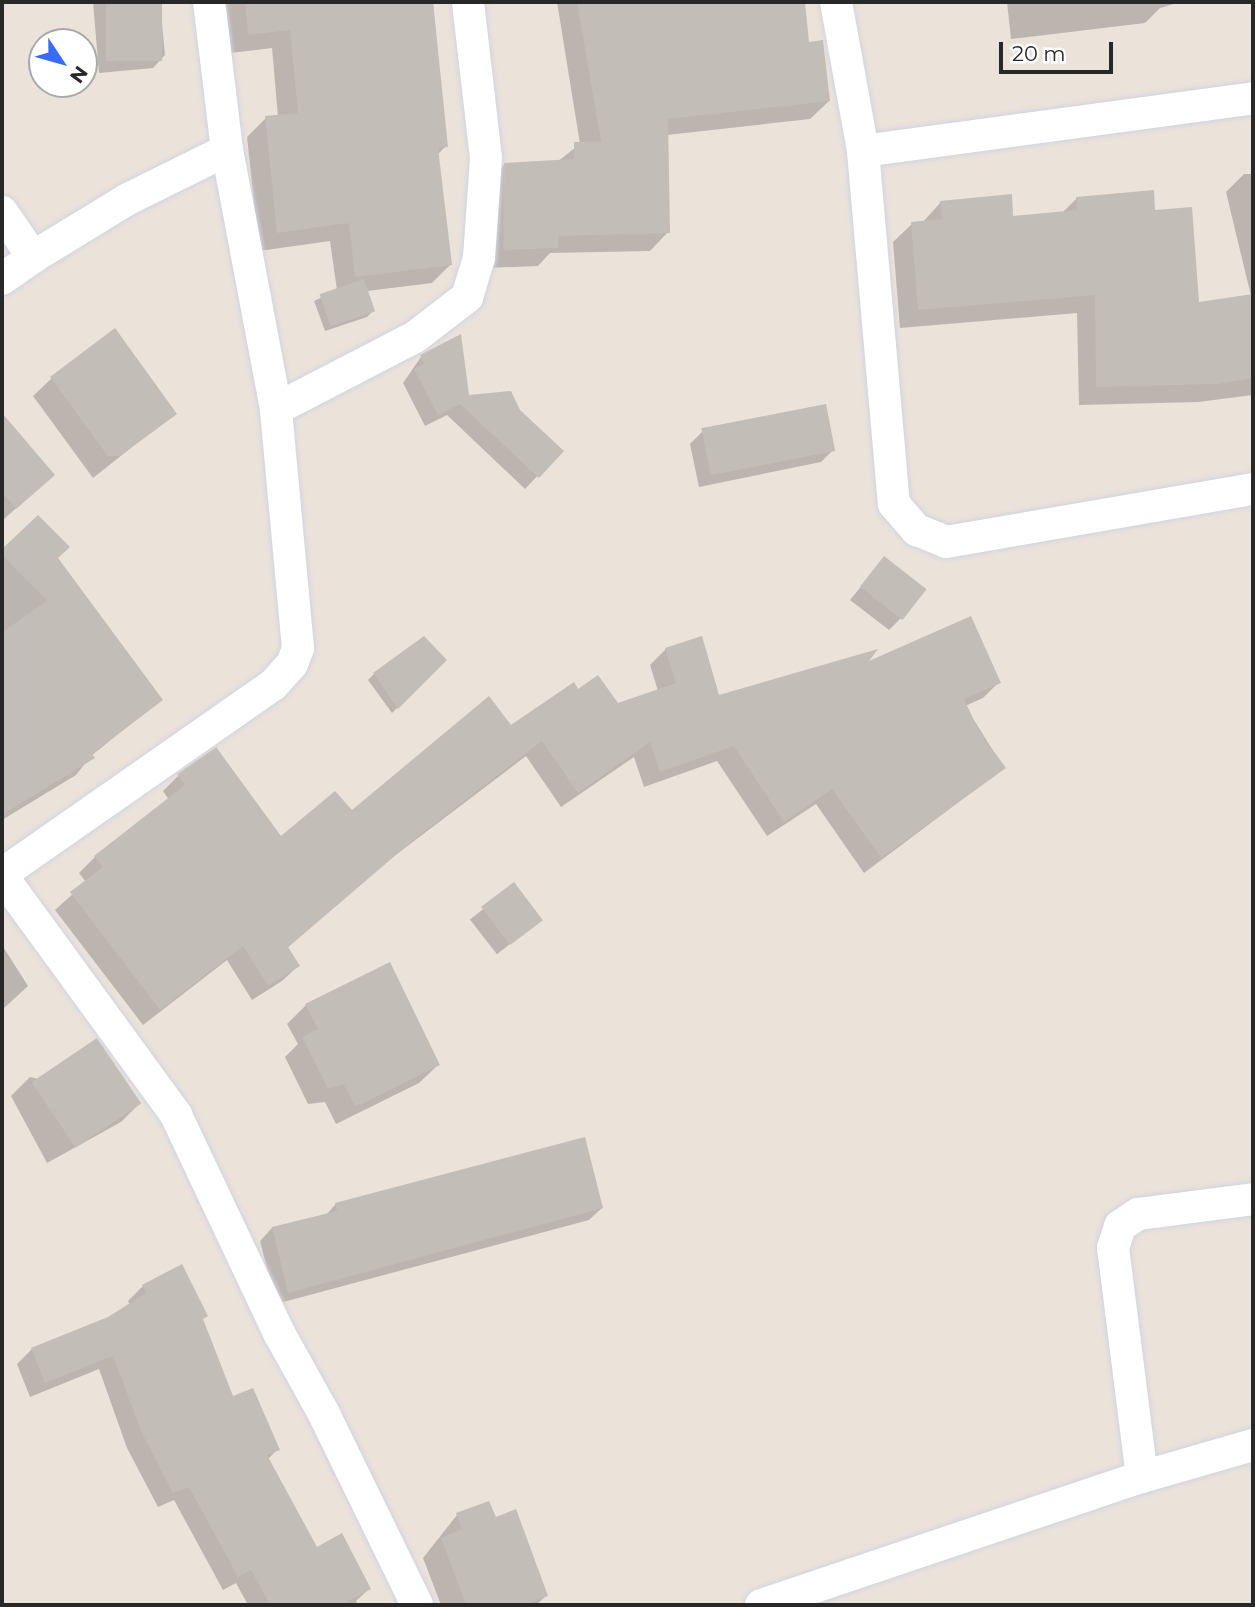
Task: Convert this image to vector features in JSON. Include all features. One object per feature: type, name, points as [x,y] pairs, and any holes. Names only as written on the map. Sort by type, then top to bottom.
[{"type":"street","points":[[209,2],[227,150],[276,409],[298,632],[292,664],[273,685],[2,875],[176,1115],[278,1333],[324,1414],[417,1605]]},
{"type":"street","points":[[276,409],[415,337],[467,297],[479,258],[486,158],[468,2]]},
{"type":"street","points":[[836,2],[863,151],[894,504],[917,530],[946,542],[1253,489]]},
{"type":"street","points":[[863,151],[1253,98]]},
{"type":"street","points":[[2,279],[128,199],[227,150]]},
{"type":"street","points":[[2,212],[33,257]]},
{"type":"street","points":[[1142,1477],[1113,1248],[1120,1226],[1138,1214],[1253,1199]]},
{"type":"street","points":[[761,1605],[1142,1477],[1253,1445]]},
{"type":"building","points":[[106,2],[162,2],[162,61],[106,61]]},
{"type":"building","points":[[245,2],[433,2],[448,147],[438,148],[452,265],[355,277],[349,223],[277,233],[265,116],[298,113],[290,30],[248,35]]},
{"type":"building","points":[[577,2],[805,2],[809,42],[823,40],[830,101],[668,119],[670,233],[558,236],[558,248],[503,250],[504,163],[574,159],[574,142],[601,142]]},
{"type":"building","points":[[1154,190],[1155,210],[1192,207],[1199,302],[1253,294],[1253,378],[1218,384],[1096,387],[1095,295],[918,310],[911,222],[942,219],[940,201],[1012,194],[1013,216],[1077,210],[1076,197]]},
{"type":"building","points":[[364,279],[375,311],[331,326],[320,294]]},
{"type":"building","points":[[115,328],[177,414],[120,456],[108,456],[50,377]]},
{"type":"building","points":[[461,334],[469,395],[511,391],[520,410],[564,451],[539,478],[460,404],[438,415],[414,369],[424,364],[420,355]]},
{"type":"building","points":[[826,404],[835,451],[710,475],[701,428]]},
{"type":"building","points":[[2,413],[55,475],[16,509],[2,492]]},
{"type":"building","points":[[38,515],[70,547],[58,558],[163,700],[92,754],[95,758],[2,815],[2,632],[47,601],[2,555],[2,549]]},
{"type":"building","points":[[884,556],[927,589],[903,620],[860,587]]},
{"type":"building","points":[[971,616],[1001,683],[964,699],[979,731],[1006,768],[881,858],[832,789],[784,822],[734,746],[660,772],[650,742],[578,793],[542,741],[411,842],[288,947],[300,966],[268,986],[243,946],[160,1010],[70,892],[103,867],[94,856],[185,785],[177,774],[216,747],[281,836],[335,791],[352,810],[489,696],[511,725],[574,682],[578,689],[598,675],[618,703],[676,683],[665,648],[702,636],[719,695],[878,649],[869,661]]},
{"type":"building","points":[[424,636],[447,660],[398,709],[373,673]]},
{"type":"building","points":[[514,882],[543,920],[510,945],[481,907]]},
{"type":"building","points":[[390,962],[440,1065],[355,1107],[344,1084],[328,1089],[302,1037],[318,1029],[305,1004]]},
{"type":"building","points":[[97,1038],[141,1103],[76,1148],[32,1082]]},
{"type":"building","points":[[585,1137],[603,1208],[288,1293],[272,1227],[337,1211],[335,1203]]},
{"type":"building","points":[[182,1264],[208,1316],[203,1319],[233,1396],[253,1388],[280,1450],[267,1455],[317,1547],[342,1533],[371,1589],[341,1605],[270,1605],[251,1570],[238,1577],[189,1487],[173,1493],[142,1433],[113,1356],[45,1383],[31,1348],[108,1317],[146,1293],[142,1285]]},
{"type":"building","points":[[489,1501],[496,1517],[516,1509],[548,1596],[524,1605],[466,1605],[441,1538],[462,1529],[456,1513]]}]
